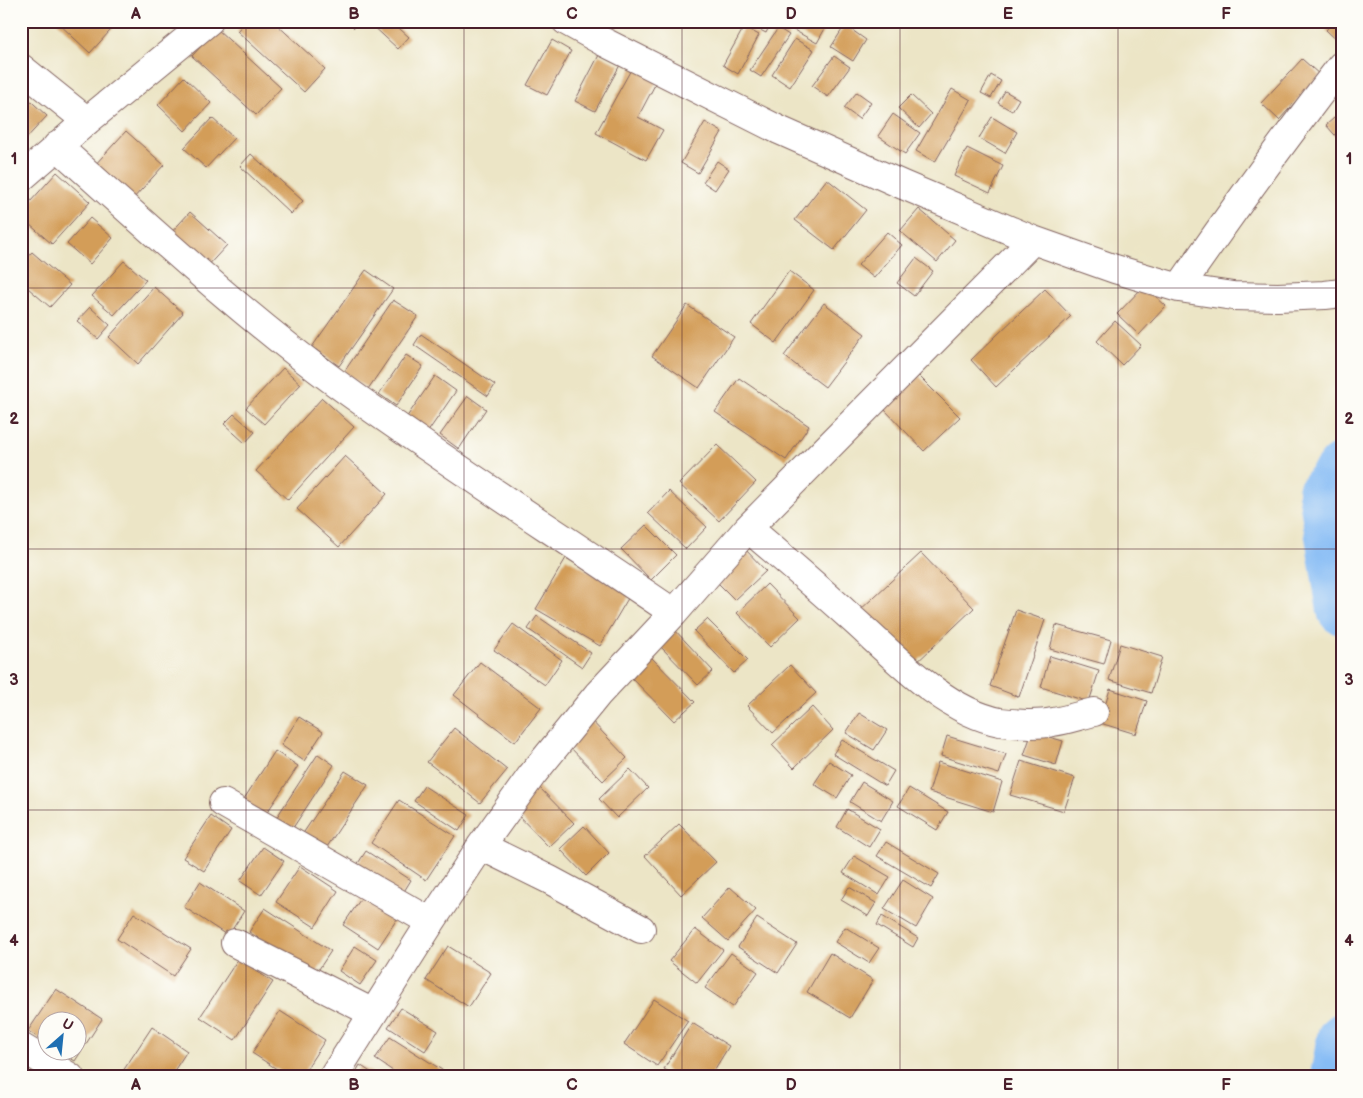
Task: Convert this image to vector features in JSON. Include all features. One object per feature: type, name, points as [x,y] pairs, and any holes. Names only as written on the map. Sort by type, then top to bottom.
[{"type":"street","points":[[21,178],[86,121],[209,21]]},
{"type":"street","points":[[566,21],[602,42],[780,130],[1033,240],[1116,270],[1179,288],[1233,296],[1325,296],[1342,293]]},
{"type":"street","points":[[1179,288],[1251,185],[1341,66]]},
{"type":"street","points":[[21,68],[86,121]]},
{"type":"street","points":[[57,146],[228,298],[335,382],[432,450],[674,613]]},
{"type":"street","points":[[334,1077],[481,846],[532,776],[598,694],[674,613],[748,528],[1033,240]]},
{"type":"street","points":[[748,528],[842,609],[895,658],[941,695],[970,712],[1002,722],[1031,723],[1052,722],[1094,712]]},
{"type":"street","points":[[223,803],[431,922]]},
{"type":"street","points":[[481,846],[641,928]]},
{"type":"street","points":[[235,943],[374,1013]]},
{"type":"street","points":[[21,1046],[70,1077]]},
{"type":"building","points":[[56,21],[119,21],[90,53]]},
{"type":"building","points":[[246,21],[273,21],[325,69],[304,92],[237,31]]},
{"type":"building","points":[[348,21],[360,21],[354,28]]},
{"type":"building","points":[[371,21],[391,21],[409,37],[398,49],[370,23]]},
{"type":"building","points":[[743,21],[772,21],[766,33]]},
{"type":"building","points":[[784,21],[825,21],[828,23],[817,43],[783,24]]},
{"type":"building","points":[[1334,21],[1342,21],[1342,45],[1326,30]]},
{"type":"building","points":[[845,25],[866,40],[853,61],[831,47]]},
{"type":"building","points":[[744,27],[759,35],[738,74],[723,65]]},
{"type":"building","points":[[778,28],[789,35],[761,77],[750,70]]},
{"type":"building","points":[[217,29],[281,88],[256,115],[192,56]]},
{"type":"building","points":[[795,39],[814,50],[790,87],[772,75]]},
{"type":"building","points":[[552,40],[571,51],[547,95],[527,85]]},
{"type":"building","points":[[599,55],[620,65],[595,111],[575,101]]},
{"type":"building","points":[[834,56],[850,67],[828,97],[812,86]]},
{"type":"building","points":[[1302,59],[1320,75],[1279,120],[1261,103]]},
{"type":"building","points":[[633,66],[658,79],[638,117],[663,130],[646,160],[596,133]]},
{"type":"building","points":[[991,75],[1001,81],[991,98],[981,93]]},
{"type":"building","points":[[184,77],[211,103],[185,131],[158,105]]},
{"type":"building","points":[[952,89],[971,100],[935,162],[916,151]]},
{"type":"building","points":[[1005,91],[1019,99],[1012,111],[998,103]]},
{"type":"building","points":[[21,92],[47,116],[21,144]]},
{"type":"building","points":[[857,92],[871,102],[859,119],[844,108]]},
{"type":"building","points":[[911,95],[931,114],[919,128],[898,108]]},
{"type":"building","points":[[1342,111],[1342,143],[1326,125]]},
{"type":"building","points":[[893,114],[920,133],[905,154],[878,136]]},
{"type":"building","points":[[992,117],[1017,132],[1005,153],[979,138]]},
{"type":"building","points":[[212,118],[234,138],[206,168],[184,148]]},
{"type":"building","points":[[705,122],[722,132],[698,173],[681,163]]},
{"type":"building","points":[[126,131],[164,165],[131,201],[93,167]]},
{"type":"building","points":[[967,148],[1003,166],[990,193],[954,176]]},
{"type":"building","points":[[251,154],[303,201],[291,214],[240,166]]},
{"type":"building","points":[[717,161],[729,169],[715,190],[703,182]]},
{"type":"building","points":[[57,172],[90,202],[52,244],[21,217],[21,212]]},
{"type":"building","points":[[827,179],[866,210],[834,250],[795,220]]},
{"type":"building","points":[[919,209],[955,240],[937,262],[900,231]]},
{"type":"building","points":[[190,212],[227,245],[204,270],[168,236]]},
{"type":"building","points":[[90,218],[113,238],[90,264],[67,244]]},
{"type":"building","points":[[887,232],[902,245],[874,278],[858,265]]},
{"type":"building","points":[[32,252],[70,285],[50,307],[21,282],[21,264]]},
{"type":"building","points":[[916,258],[933,271],[914,296],[897,283]]},
{"type":"building","points":[[124,261],[146,280],[114,315],[92,296]]},
{"type":"building","points":[[366,270],[393,289],[339,366],[312,347]]},
{"type":"building","points":[[789,271],[814,290],[776,343],[751,324]]},
{"type":"building","points":[[1144,286],[1166,306],[1139,335],[1117,314]]},
{"type":"building","points":[[154,287],[183,313],[138,364],[109,337]]},
{"type":"building","points":[[1045,289],[1071,316],[996,387],[971,360]]},
{"type":"building","points":[[393,300],[418,316],[368,389],[344,372]]},
{"type":"building","points":[[824,303],[865,334],[825,387],[784,356]]},
{"type":"building","points":[[687,305],[734,337],[699,388],[652,356]]},
{"type":"building","points":[[90,307],[110,325],[98,339],[77,321]]},
{"type":"building","points":[[1115,321],[1141,345],[1122,365],[1097,341]]},
{"type":"building","points":[[421,334],[495,385],[488,396],[414,345]]},
{"type":"building","points":[[406,355],[423,366],[396,406],[379,394]]},
{"type":"building","points":[[283,368],[301,384],[264,424],[246,408]]},
{"type":"building","points":[[435,376],[456,391],[425,436],[404,421]]},
{"type":"building","points":[[919,376],[960,417],[924,451],[884,409]]},
{"type":"building","points":[[739,378],[809,426],[786,460],[715,412]]},
{"type":"building","points":[[468,396],[486,409],[459,449],[440,435]]},
{"type":"building","points":[[322,398],[354,427],[288,500],[256,471]]},
{"type":"building","points":[[234,414],[255,432],[245,443],[224,424]]},
{"type":"building","points":[[717,445],[756,482],[719,521],[679,484]]},
{"type":"building","points":[[345,456],[387,494],[339,547],[297,509]]},
{"type":"building","points":[[669,491],[707,527],[686,549],[648,513]]},
{"type":"building","points":[[646,525],[676,555],[651,580],[621,549]]},
{"type":"building","points":[[744,548],[766,571],[735,600],[713,578]]},
{"type":"building","points":[[921,553],[974,608],[912,667],[858,612]]},
{"type":"building","points":[[566,558],[630,595],[600,646],[536,609]]},
{"type":"building","points":[[767,584],[800,618],[770,647],[737,613]]},
{"type":"building","points":[[1016,610],[1045,620],[1019,697],[990,686]]},
{"type":"building","points":[[537,616],[591,653],[582,667],[528,629]]},
{"type":"building","points":[[707,619],[748,660],[734,673],[694,631]]},
{"type":"building","points":[[513,624],[562,660],[545,685],[494,650]]},
{"type":"building","points":[[1056,625],[1111,640],[1104,664],[1050,649]]},
{"type":"building","points":[[673,628],[713,671],[698,685],[657,643]]},
{"type":"building","points":[[1120,644],[1162,657],[1151,693],[1109,680]]},
{"type":"building","points":[[649,655],[695,702],[674,721],[628,674]]},
{"type":"building","points":[[1050,656],[1099,671],[1089,702],[1041,687]]},
{"type":"building","points":[[480,662],[541,708],[515,742],[454,695]]},
{"type":"building","points":[[790,665],[816,693],[773,733],[747,706]]},
{"type":"building","points":[[1110,689],[1147,701],[1136,734],[1100,723]]},
{"type":"building","points":[[812,707],[833,730],[794,768],[772,745]]},
{"type":"building","points":[[859,713],[887,730],[874,750],[846,733]]},
{"type":"building","points":[[587,716],[627,758],[603,781],[563,740]]},
{"type":"building","points":[[299,717],[323,732],[304,761],[281,745]]},
{"type":"building","points":[[454,728],[507,770],[480,803],[427,762]]},
{"type":"building","points":[[1032,732],[1063,741],[1056,765],[1024,755]]},
{"type":"building","points":[[947,736],[1006,754],[999,774],[941,756]]},
{"type":"building","points":[[842,740],[894,771],[885,786],[833,754]]},
{"type":"building","points":[[275,751],[298,766],[264,817],[242,802]]},
{"type":"building","points":[[318,754],[334,765],[287,837],[271,826]]},
{"type":"building","points":[[829,761],[851,775],[837,798],[814,784]]},
{"type":"building","points":[[1021,761],[1075,778],[1064,811],[1010,795]]},
{"type":"building","points":[[938,762],[1002,782],[993,812],[929,792]]},
{"type":"building","points":[[630,769],[648,788],[617,818],[599,799]]},
{"type":"building","points":[[345,771],[368,785],[325,850],[302,835]]},
{"type":"building","points":[[862,782],[893,801],[881,821],[850,802]]},
{"type":"building","points":[[535,783],[574,823],[549,847],[510,807]]},
{"type":"building","points":[[424,786],[469,815],[459,831],[414,801]]},
{"type":"building","points":[[909,788],[948,812],[937,830],[898,806]]},
{"type":"building","points":[[399,800],[455,836],[426,880],[371,843]]},
{"type":"building","points":[[847,809],[880,829],[869,847],[837,827]]},
{"type":"building","points":[[211,816],[231,830],[204,871],[183,858]]},
{"type":"building","points":[[679,824],[716,862],[681,895],[645,856]]},
{"type":"building","points":[[584,826],[609,853],[586,876],[560,849]]},
{"type":"building","points":[[886,842],[939,874],[931,888],[877,856]]},
{"type":"building","points":[[263,847],[284,861],[261,895],[240,881]]},
{"type":"building","points":[[366,851],[411,880],[400,898],[355,868]]},
{"type":"building","points":[[854,856],[890,877],[879,895],[843,873]]},
{"type":"building","points":[[300,866],[338,891],[315,927],[276,902]]},
{"type":"building","points":[[903,880],[933,899],[916,928],[884,909]]},
{"type":"building","points":[[200,882],[244,911],[228,936],[184,907]]},
{"type":"building","points":[[730,887],[756,910],[728,941],[702,918]]},
{"type":"building","points":[[849,887],[876,903],[868,916],[841,900]]},
{"type":"building","points":[[362,897],[397,919],[378,948],[343,925]]},
{"type":"building","points":[[265,908],[331,951],[315,975],[249,932]]},
{"type":"building","points":[[134,913],[191,949],[173,976],[117,939]]},
{"type":"building","points":[[882,916],[918,938],[913,947],[877,925]]},
{"type":"building","points":[[757,918],[797,944],[778,973],[738,947]]},
{"type":"building","points":[[845,927],[879,948],[869,963],[835,942]]},
{"type":"building","points":[[695,929],[723,950],[697,983],[669,961]]},
{"type":"building","points":[[355,946],[377,960],[360,985],[339,971]]},
{"type":"building","points":[[448,946],[491,973],[469,1007],[426,980]]},
{"type":"building","points":[[731,953],[758,972],[733,1007],[705,988]]},
{"type":"building","points":[[830,953],[873,980],[850,1018],[807,992]]},
{"type":"building","points":[[238,959],[273,982],[235,1040],[200,1017]]},
{"type":"building","points":[[56,989],[102,1019],[88,1041],[88,1010],[42,1010]]},
{"type":"building","points":[[654,999],[688,1021],[657,1066],[624,1044]]},
{"type":"building","points":[[401,1008],[438,1031],[425,1051],[388,1027]]},
{"type":"building","points":[[280,1011],[325,1040],[301,1077],[289,1077],[252,1053]]},
{"type":"building","points":[[38,1016],[38,1038],[28,1031]]},
{"type":"building","points":[[692,1023],[729,1046],[710,1077],[677,1077],[664,1069]]},
{"type":"building","points":[[152,1027],[187,1051],[170,1077],[119,1077]]},
{"type":"building","points":[[390,1037],[453,1077],[402,1077],[375,1059]]},
{"type":"building","points":[[360,1065],[378,1077],[353,1077]]},
{"type":"waterway","points":[[1342,468],[1323,492],[1342,610]]},
{"type":"waterway","points":[[1335,1077],[1342,1038]]}]
